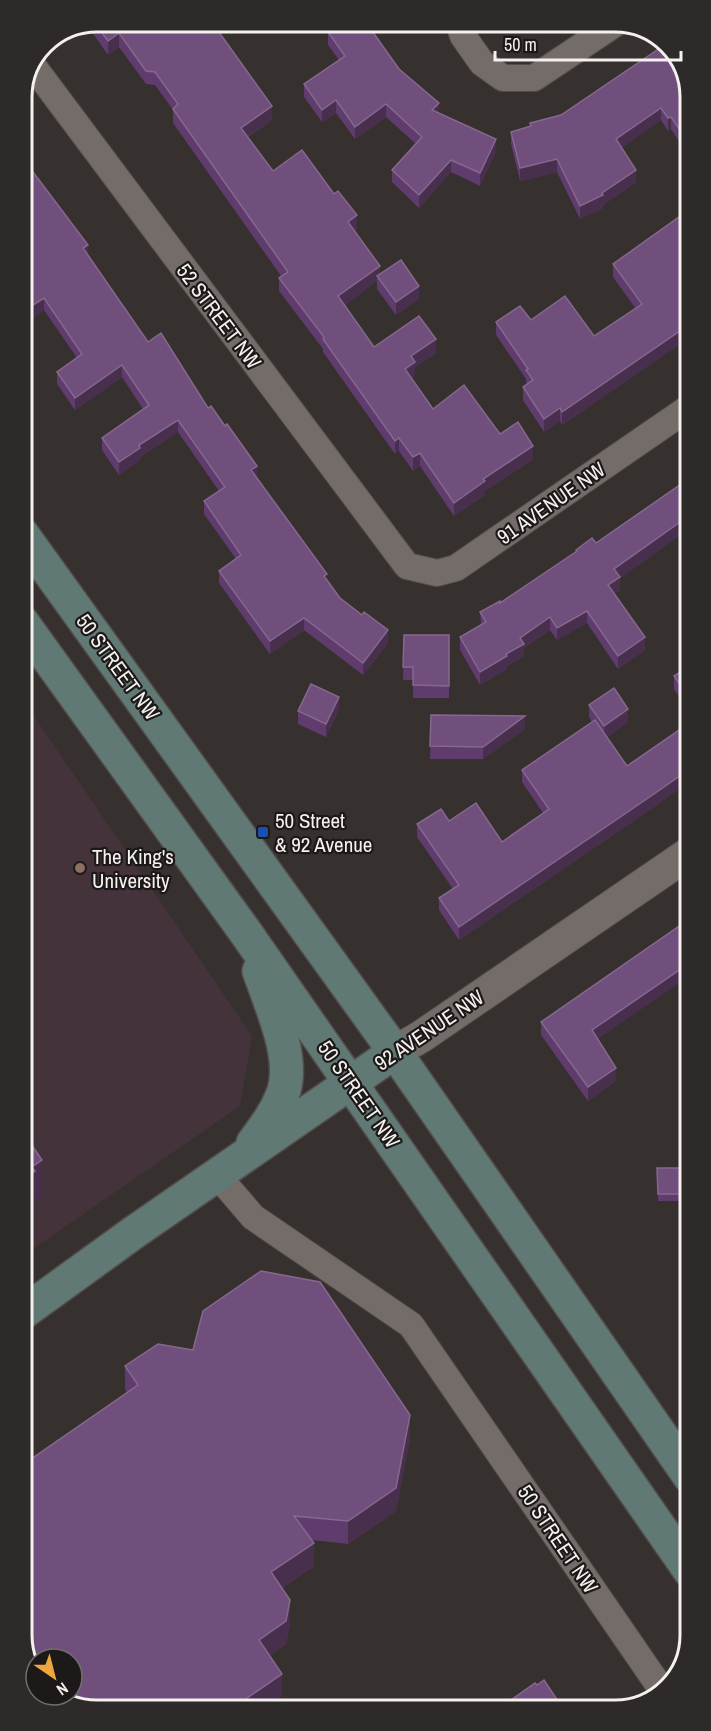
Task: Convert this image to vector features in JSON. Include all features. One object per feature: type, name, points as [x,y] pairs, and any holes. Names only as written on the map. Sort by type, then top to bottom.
[{"type":"main road","name":"50 STREET NW","points":[[32,548],[395,1052],[680,1463]]},
{"type":"main road","name":"50 STREET NW","points":[[32,636],[246,933],[680,1557]]},
{"type":"main road","points":[[243,1156],[272,1117],[283,1094],[287,1071],[278,1025],[246,933]]},
{"type":"main road","name":"92 AVENUE NW","points":[[32,1306],[243,1156],[395,1052]]},
{"type":"street","points":[[462,32],[482,63],[503,78],[534,78],[603,32]]},
{"type":"street","name":"52 STREET NW","points":[[37,71],[407,566]]},
{"type":"street","name":"91 AVENUE NW","points":[[407,566],[436,573],[456,568],[680,414]]},
{"type":"street","name":"92 AVENUE NW","points":[[395,1052],[422,1036],[680,859]]},
{"type":"street","name":"50 STREET NW","points":[[217,1175],[253,1217],[411,1324],[658,1683]]},
{"type":"shaded area","name":"The King's University","points":[[32,713],[252,1036],[240,1106],[32,1249]]},
{"type":"building","points":[[101,32],[219,32],[272,106],[241,128],[273,171],[302,150],[334,194],[338,191],[357,215],[348,222],[380,266],[338,296],[374,347],[419,316],[436,339],[411,356],[415,362],[405,369],[433,409],[464,385],[500,434],[518,422],[533,446],[483,479],[485,481],[454,503],[420,453],[413,457],[399,438],[395,441],[323,339],[324,337],[279,278],[288,272],[173,109],[178,104],[155,72],[146,71],[119,33],[108,41]]},
{"type":"building","points":[[328,32],[373,32],[399,69],[439,103],[432,110],[496,139],[480,173],[451,160],[419,195],[392,170],[422,137],[386,104],[355,127],[336,100],[322,110],[304,84],[345,56]]},
{"type":"building","points":[[659,49],[676,75],[680,96],[680,130],[661,108],[616,139],[636,170],[602,193],[603,195],[580,206],[557,159],[520,168],[511,132],[531,126],[530,123],[561,115]]},
{"type":"building","points":[[32,171],[88,245],[83,248],[148,342],[161,333],[208,408],[211,406],[225,426],[227,424],[257,466],[251,470],[327,574],[324,576],[340,598],[362,615],[364,612],[388,630],[363,663],[304,618],[270,641],[219,571],[241,555],[204,501],[225,487],[178,420],[139,445],[140,448],[119,462],[102,438],[149,405],[122,365],[75,398],[57,372],[82,354],[44,298],[32,306]]},
{"type":"building","points":[[680,216],[680,331],[562,412],[560,408],[544,419],[523,387],[533,380],[526,370],[528,369],[496,322],[520,306],[531,320],[565,296],[594,336],[642,304],[613,264]]},
{"type":"building","points":[[401,260],[419,286],[396,302],[377,276]]},
{"type":"building","points":[[680,485],[680,522],[614,569],[620,577],[608,585],[645,637],[618,656],[587,611],[557,628],[550,617],[520,638],[524,644],[480,672],[460,637],[486,622],[480,612],[500,601],[500,603],[577,551],[592,538],[596,543]]},
{"type":"building","points":[[404,635],[449,635],[449,686],[413,685],[413,667],[403,667]]},
{"type":"building","points":[[680,672],[680,685],[674,676]]},
{"type":"building","points":[[311,684],[339,697],[326,724],[298,711]]},
{"type":"building","points":[[614,688],[628,709],[604,726],[589,705]]},
{"type":"building","points":[[431,715],[525,716],[483,747],[430,746]]},
{"type":"building","points":[[595,720],[627,766],[680,730],[680,776],[459,927],[439,898],[459,885],[417,824],[441,809],[449,821],[476,803],[502,842],[549,809],[522,770]]},
{"type":"building","points":[[680,926],[680,970],[592,1030],[616,1068],[588,1087],[541,1022]]},
{"type":"building","points":[[32,1145],[42,1160],[32,1167]]},
{"type":"building","points":[[657,1168],[680,1168],[680,1194],[658,1194]]},
{"type":"building","points":[[261,1271],[320,1282],[410,1415],[396,1488],[348,1521],[294,1516],[314,1543],[271,1572],[290,1600],[286,1621],[259,1640],[282,1674],[245,1699],[84,1698],[84,1647],[33,1647],[32,1458],[138,1385],[125,1366],[158,1344],[193,1350],[203,1311]]},
{"type":"building","points":[[544,1680],[557,1700],[511,1700],[535,1683],[537,1685]]},
{"type":"place","name":"50 Street & 92 Avenue","points":[[263,832]]},
{"type":"place","name":"The King's University","points":[[80,868]]}]
